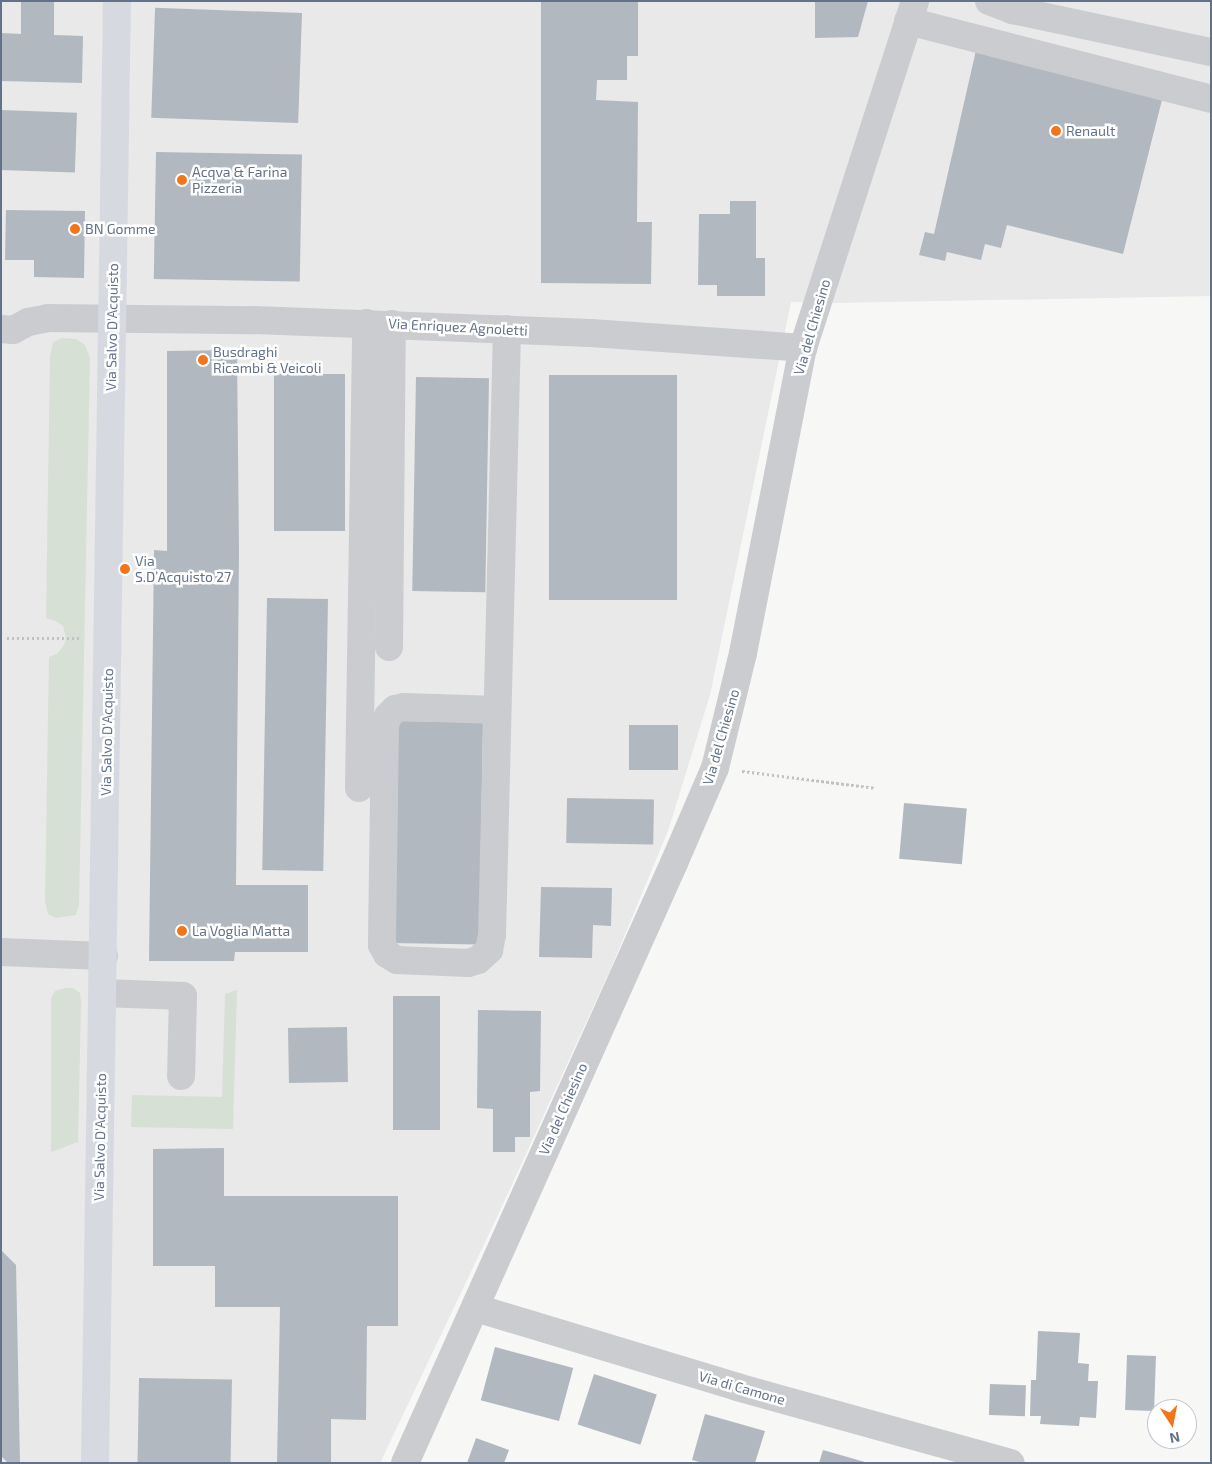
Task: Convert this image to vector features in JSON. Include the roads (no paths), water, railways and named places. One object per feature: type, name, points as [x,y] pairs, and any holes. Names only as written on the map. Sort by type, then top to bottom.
[{"type":"main road","name":"Via Salvo D'Acquisto","points":[[95,1463],[117,1]]},
{"type":"street","points":[[989,1],[1013,10],[1211,52]]},
{"type":"street","points":[[911,11],[1211,99]]},
{"type":"street","name":"Via del Chiesino","points":[[405,1463],[476,1308],[715,768],[743,653],[803,348],[911,11]]},
{"type":"street","name":"Via Enriquez Agnoletti","points":[[1,329],[13,330],[28,322],[48,318],[112,317],[379,323],[803,348]]},
{"type":"street","points":[[379,323],[388,647]]},
{"type":"street","points":[[359,788],[379,323]]},
{"type":"street","points":[[497,710],[404,707],[395,709],[388,716],[385,726],[382,945],[387,954],[397,960],[468,963],[478,960],[489,950],[492,936],[506,329]]},
{"type":"street","points":[[1,952],[104,956]]},
{"type":"street","points":[[103,993],[182,996],[181,1076]]},
{"type":"street","name":"Via di Camone","points":[[476,1308],[737,1387],[1011,1463]]},
{"type":"place","name":"Renault","points":[[1056,131]]},
{"type":"place","name":"Acqva & Farina Pizzeria","points":[[182,180]]},
{"type":"place","name":"BN Gomme","points":[[75,229]]},
{"type":"place","name":"Busdraghi Ricambi & Veicoli","points":[[203,360]]},
{"type":"place","name":"Via S.D’Acquisto 27","points":[[125,569]]},
{"type":"place","name":"La Voglia Matta","points":[[182,931]]}]
